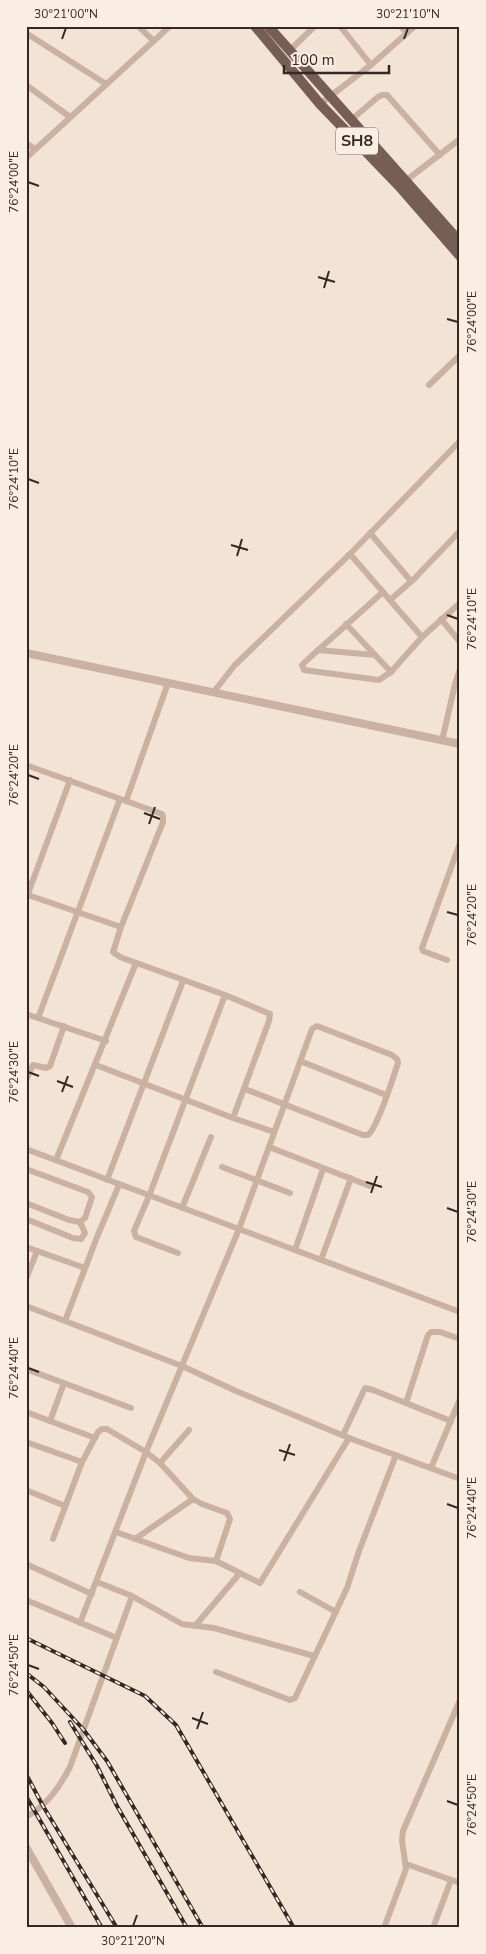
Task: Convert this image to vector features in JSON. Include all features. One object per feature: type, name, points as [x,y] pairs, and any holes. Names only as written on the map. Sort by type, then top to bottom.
[{"type":"main road","name":"SH8","points":[[255,26],[320,104],[402,183],[460,256]]},
{"type":"main road","points":[[268,26],[352,120],[402,183],[460,242]]},
{"type":"street","points":[[138,26],[154,41]]},
{"type":"street","points":[[26,158],[170,26]]},
{"type":"street","points":[[289,51],[315,26]]},
{"type":"street","points":[[340,26],[371,64]]},
{"type":"street","points":[[400,26],[407,33]]},
{"type":"street","points":[[320,104],[415,26]]},
{"type":"street","points":[[26,33],[106,84]]},
{"type":"street","points":[[26,85],[70,117]]},
{"type":"street","points":[[352,120],[378,97],[382,95],[387,96],[440,154]]},
{"type":"street","points":[[402,183],[460,139]]},
{"type":"street","points":[[26,143],[35,149]]},
{"type":"street","points":[[429,386],[460,355]]},
{"type":"street","points":[[213,692],[234,666],[350,554],[460,440]]},
{"type":"street","points":[[370,533],[411,581]]},
{"type":"street","points":[[390,600],[459,533]]},
{"type":"street","points":[[350,554],[422,637]]},
{"type":"street","points":[[383,592],[302,665],[304,670],[375,680],[386,676],[422,637],[460,603]]},
{"type":"street","points":[[441,619],[460,642]]},
{"type":"street","points":[[346,624],[391,672]]},
{"type":"street","points":[[318,650],[375,655]]},
{"type":"street","points":[[26,653],[460,744]]},
{"type":"street","points":[[442,741],[454,684],[460,669]]},
{"type":"street","points":[[38,1018],[168,683]]},
{"type":"street","points":[[26,765],[162,814],[163,818],[120,927],[113,952],[120,957],[225,995],[270,1014],[246,1089],[234,1118]]},
{"type":"street","points":[[70,780],[27,897],[120,927]]},
{"type":"street","points":[[447,960],[423,951],[422,948],[457,858],[460,843]]},
{"type":"street","points":[[56,1160],[106,1041],[136,963]]},
{"type":"street","points":[[107,1180],[183,981]]},
{"type":"street","points":[[178,1253],[134,1234],[225,995]]},
{"type":"street","points":[[26,1014],[106,1041]]},
{"type":"street","points":[[26,1080],[33,1065],[46,1068],[50,1066],[64,1026]]},
{"type":"street","points":[[80,1623],[146,1452],[239,1230],[285,1104],[312,1028],[314,1026],[392,1055],[397,1059],[398,1063],[373,1128],[368,1134],[363,1135],[285,1104],[246,1089]]},
{"type":"street","points":[[300,1061],[386,1095]]},
{"type":"street","points":[[96,1065],[274,1132]]},
{"type":"street","points":[[182,1208],[211,1137]]},
{"type":"street","points":[[269,1147],[370,1186]]},
{"type":"street","points":[[26,1149],[460,1312]]},
{"type":"street","points":[[222,1167],[290,1193]]},
{"type":"street","points":[[26,1169],[91,1194],[92,1200],[85,1218],[80,1222],[69,1220],[26,1203]]},
{"type":"street","points":[[295,1250],[323,1169]]},
{"type":"street","points":[[321,1260],[351,1178]]},
{"type":"street","points":[[65,1321],[119,1184]]},
{"type":"street","points":[[26,1219],[73,1238],[81,1239],[85,1233],[80,1222]]},
{"type":"street","points":[[26,1247],[85,1268]]},
{"type":"street","points":[[26,1279],[37,1251]]},
{"type":"street","points":[[26,1306],[182,1366],[236,1391],[346,1436],[460,1479]]},
{"type":"street","points":[[406,1403],[428,1335],[431,1332],[440,1332],[460,1340]]},
{"type":"street","points":[[26,1369],[131,1408]]},
{"type":"street","points":[[50,1421],[64,1384]]},
{"type":"street","points":[[116,1532],[189,1558],[216,1561],[257,1583],[263,1581],[346,1436],[365,1388],[451,1421]]},
{"type":"street","points":[[431,1468],[460,1398]]},
{"type":"street","points":[[26,1412],[95,1438]]},
{"type":"street","points":[[53,1539],[82,1462],[102,1429],[146,1452],[160,1463],[193,1499],[230,1515],[216,1561]]},
{"type":"street","points":[[160,1463],[189,1430]]},
{"type":"street","points":[[26,1442],[82,1462]]},
{"type":"street","points":[[216,1672],[293,1700],[351,1578],[359,1551],[396,1455]]},
{"type":"street","points":[[26,1490],[65,1506]]},
{"type":"street","points":[[135,1539],[193,1499]]},
{"type":"street","points":[[26,1564],[92,1594]]},
{"type":"street","points":[[195,1626],[240,1574]]},
{"type":"street","points":[[97,1582],[132,1596],[182,1624],[214,1628],[314,1656]]},
{"type":"street","points":[[300,1592],[336,1612]]},
{"type":"street","points":[[26,1817],[43,1806],[57,1791],[70,1767],[132,1596]]},
{"type":"street","points":[[26,1600],[117,1638]]},
{"type":"street","points":[[384,1928],[403,1878],[406,1864],[402,1840],[403,1831],[460,1700]]},
{"type":"street","points":[[26,1847],[72,1928]]},
{"type":"street","points":[[406,1864],[460,1883]]},
{"type":"street","points":[[433,1928],[450,1880]]},
{"type":"railway","points":[[26,1638],[145,1696],[176,1725],[294,1928]]},
{"type":"railway","points":[[26,1673],[44,1687],[83,1729],[107,1761],[203,1928]]},
{"type":"railway","points":[[26,1690],[65,1743]]},
{"type":"railway","points":[[70,1722],[97,1766],[117,1806],[187,1928]]},
{"type":"railway","points":[[26,1774],[43,1806],[117,1928]]},
{"type":"railway","points":[[26,1796],[102,1928]]}]
